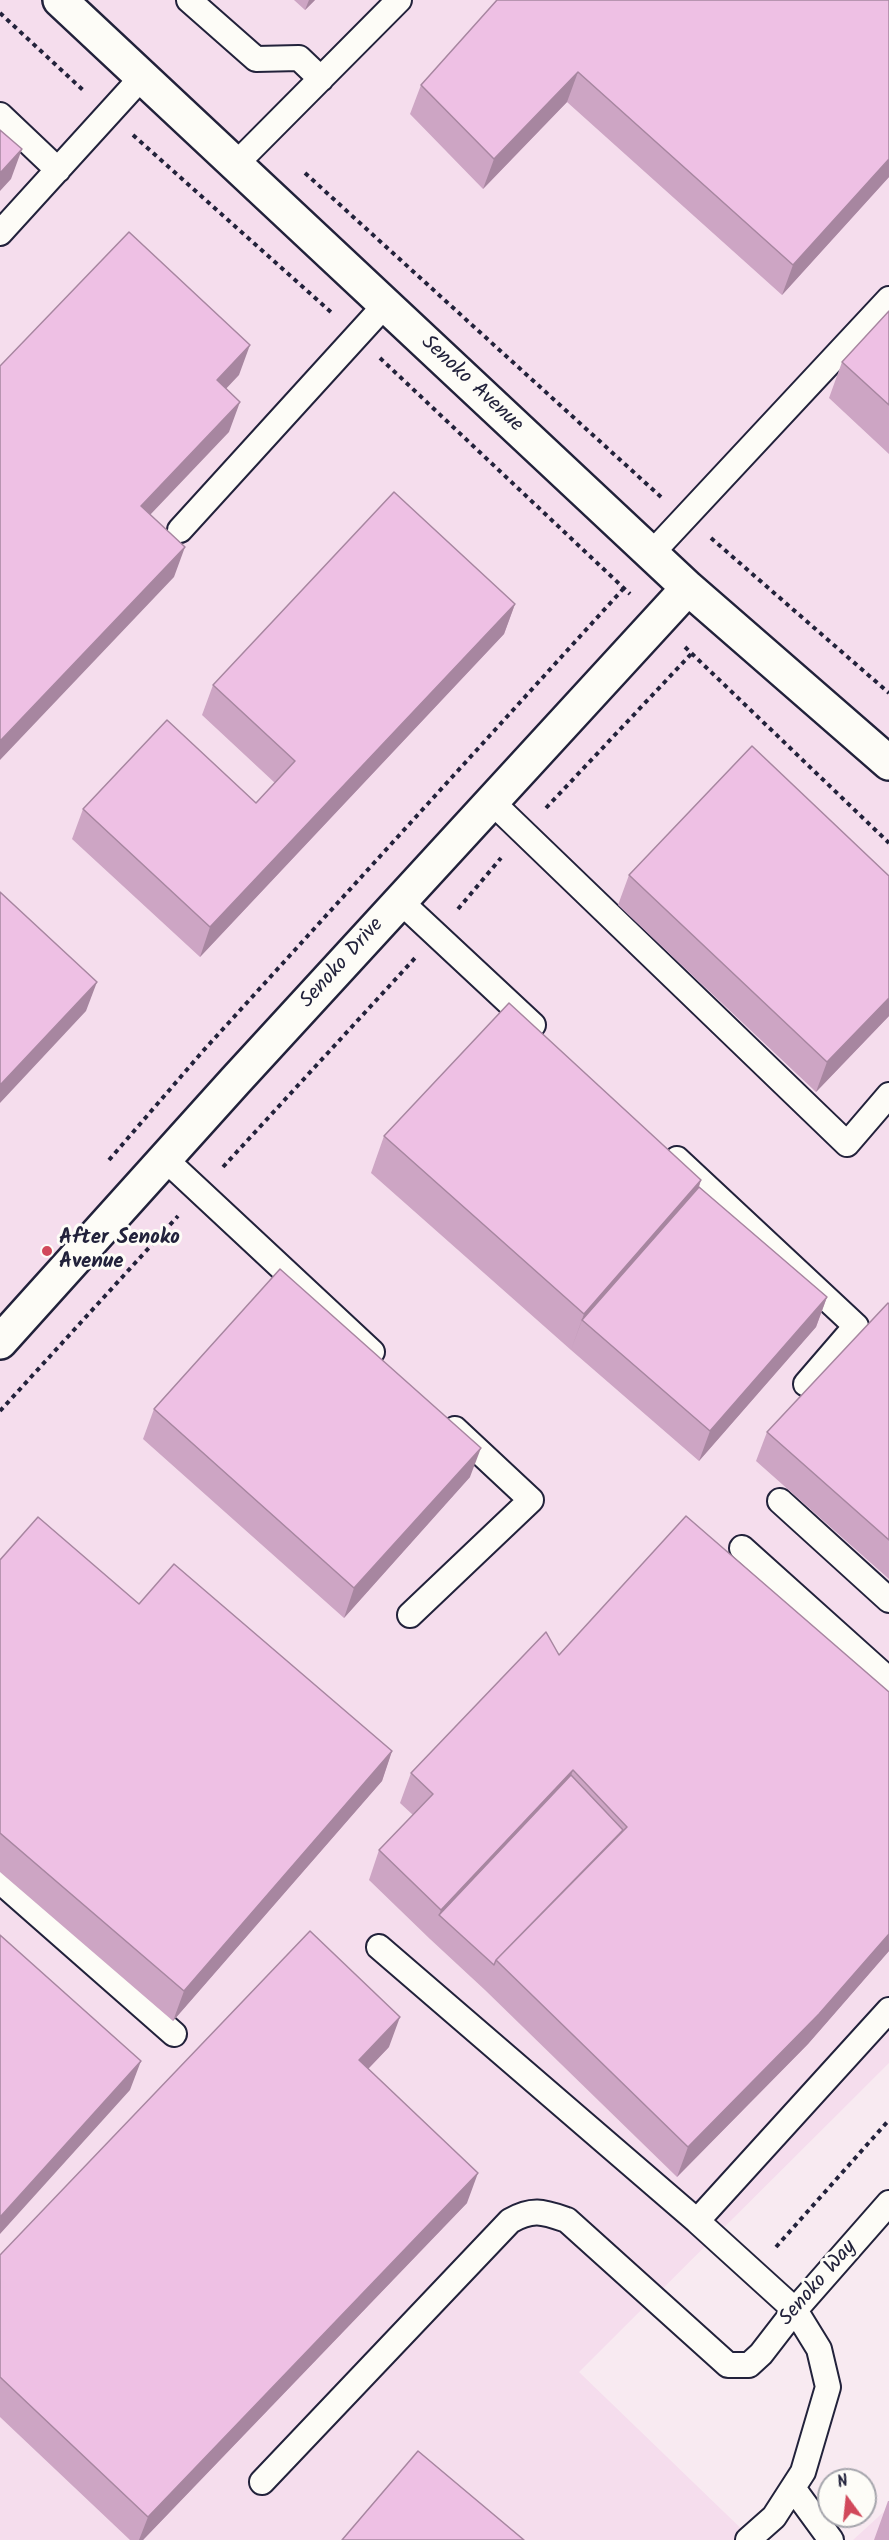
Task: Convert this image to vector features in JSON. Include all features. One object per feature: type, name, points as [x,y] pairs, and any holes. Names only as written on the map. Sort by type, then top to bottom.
[{"type":"street","name":"Senoko Avenue","points":[[60,0],[688,588],[889,763]]},
{"type":"street","name":"Senoko Drive","points":[[0,1342],[688,588]]},
{"type":"lane","points":[[189,0],[256,59],[299,58],[321,79]]},
{"type":"lane","points":[[236,164],[399,0]]},
{"type":"lane","points":[[0,233],[142,77]]},
{"type":"lane","points":[[0,115],[58,170]]},
{"type":"lane","points":[[652,553],[889,299]]},
{"type":"lane","points":[[180,530],[385,304]]},
{"type":"lane","points":[[492,802],[847,1143],[889,1095]]},
{"type":"lane","points":[[400,902],[550,1041]]},
{"type":"lane","points":[[663,1147],[856,1326],[806,1384]]},
{"type":"lane","points":[[165,1159],[392,1370]]},
{"type":"lane","points":[[410,1615],[531,1500],[435,1411]]},
{"type":"lane","points":[[780,1501],[889,1599]]},
{"type":"lane","points":[[742,1548],[889,1680]]},
{"type":"lane","points":[[0,1881],[174,2034]]},
{"type":"lane","points":[[380,1947],[697,2221],[795,2310],[819,2349],[828,2387],[803,2472],[774,2517],[748,2540]]},
{"type":"lane","points":[[697,2221],[889,2010]]},
{"type":"lane","name":"Senoko Way","points":[[262,2482],[510,2221],[525,2212],[543,2212],[567,2220],[728,2365],[749,2365],[889,2203]]},
{"type":"lane","points":[[793,2488],[831,2540]]},
{"type":"path","points":[[264,136],[686,519],[704,532],[889,693]]},
{"type":"path","points":[[203,1052],[624,588]]},
{"type":"path","points":[[658,620],[889,843]]},
{"type":"path","points":[[0,1411],[436,935],[523,832],[692,653]]},
{"type":"path","points":[[753,2272],[889,2120]]},
{"type":"shaded area","points":[[0,0],[889,0],[889,2063],[579,2372],[753,2540],[0,2540]]},
{"type":"shaded area","points":[[889,2507],[889,2540],[853,2540],[866,2528],[877,2528],[877,2518]]},
{"type":"building","points":[[497,0],[889,0],[889,159],[793,265],[578,72],[494,159],[421,85]]},
{"type":"building","points":[[0,130],[22,149],[0,173]]},
{"type":"building","points":[[129,232],[250,345],[217,380],[240,402],[141,506],[185,547],[0,741],[0,366]]},
{"type":"building","points":[[889,311],[889,405],[842,362]]},
{"type":"building","points":[[394,492],[515,604],[210,927],[83,809],[167,720],[256,803],[295,761],[213,685]]},
{"type":"building","points":[[752,746],[889,876],[889,998],[827,1062],[629,875]]},
{"type":"building","points":[[0,892],[97,982],[0,1085]]},
{"type":"building","points":[[509,1003],[701,1180],[584,1314],[384,1136]]},
{"type":"building","points":[[699,1187],[827,1297],[710,1431],[582,1320]]},
{"type":"building","points":[[280,1269],[481,1448],[354,1588],[154,1409]]},
{"type":"building","points":[[889,1304],[889,1540],[767,1432]]},
{"type":"building","points":[[686,1516],[889,1692],[889,1934],[819,2014],[688,2147],[496,1960],[627,1827],[573,1770],[441,1910],[379,1850],[433,1794],[411,1773],[546,1632],[559,1655]]},
{"type":"building","points":[[38,1517],[139,1604],[174,1564],[392,1751],[184,1991],[0,1833],[0,1560]]},
{"type":"building","points":[[571,1775],[623,1830],[496,1960],[494,1965],[439,1915]]},
{"type":"building","points":[[310,1931],[400,2017],[359,2060],[478,2173],[148,2517],[0,2377],[0,2255]]},
{"type":"building","points":[[0,1935],[141,2061],[0,2217]]},
{"type":"building","points":[[418,2451],[524,2540],[342,2540]]},
{"type":"place","name":"After Senoko Avenue","points":[[47,1251]]}]
